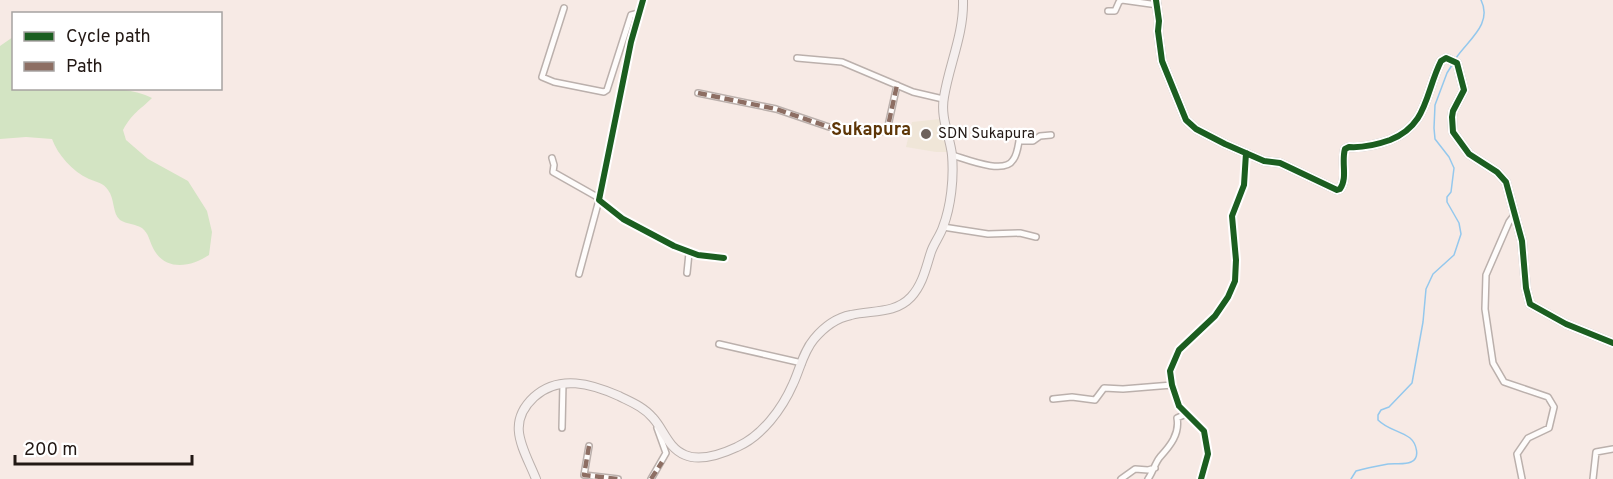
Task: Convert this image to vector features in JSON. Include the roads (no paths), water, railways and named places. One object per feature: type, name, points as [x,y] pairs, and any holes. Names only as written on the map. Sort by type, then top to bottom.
[{"type":"main road","points":[[536,479],[518,432],[519,418],[524,407],[542,390],[563,383],[582,383],[606,390],[640,407],[658,424],[676,450],[689,457],[703,458],[749,441],[775,414],[793,385],[809,346],[831,323],[852,314],[895,308],[911,297],[927,269],[931,252],[943,227],[948,209],[952,155],[944,120],[943,99],[961,28],[963,0]]},
{"type":"main road","points":[[1157,2],[1162,61],[1186,120],[1196,129],[1246,153],[1264,161],[1280,163],[1312,180],[1340,189],[1343,185],[1345,149],[1376,145],[1400,136],[1410,129],[1419,118],[1426,103],[1440,63],[1446,58],[1457,63],[1464,90],[1453,111],[1453,132],[1469,154],[1502,177],[1509,189],[1522,241],[1526,288],[1530,304],[1566,324],[1612,341]]},
{"type":"street","points":[[579,274],[599,199],[631,42],[643,0]]},
{"type":"street","points":[[1107,11],[1115,11],[1122,0],[1157,2]]},
{"type":"street","points":[[564,8],[542,77],[554,82],[604,92],[607,90],[631,15],[639,13]]},
{"type":"street","points":[[797,58],[842,62],[897,85],[943,99]]},
{"type":"street","points":[[698,93],[776,108],[829,127],[878,132],[886,131],[897,85]]},
{"type":"street","points":[[952,155],[1002,167],[1014,159],[1019,141],[1033,141],[1040,136],[1051,135]]},
{"type":"street","points":[[1201,479],[1208,454],[1206,439],[1199,424],[1179,406],[1170,371],[1174,357],[1215,316],[1228,297],[1235,281],[1236,260],[1232,216],[1244,185],[1246,153]]},
{"type":"street","points":[[552,158],[553,172],[599,199],[623,219],[689,253],[724,258]]},
{"type":"street","points":[[1515,214],[1509,222],[1486,275],[1485,309],[1493,363],[1504,382],[1548,398],[1554,407],[1549,428],[1528,438],[1517,454],[1522,479]]},
{"type":"street","points":[[943,227],[987,234],[1020,233],[1036,237]]},
{"type":"street","points":[[687,273],[689,253]]},
{"type":"street","points":[[719,344],[802,363]]},
{"type":"street","points":[[562,428],[563,383]]},
{"type":"street","points":[[1053,399],[1072,397],[1095,400],[1104,388],[1124,389],[1172,385]]},
{"type":"street","points":[[1148,479],[1161,456],[1167,452],[1178,429],[1177,418],[1186,414]]},
{"type":"street","points":[[651,479],[666,453],[657,429],[658,424]]},
{"type":"street","points":[[590,446],[584,475],[618,479],[621,476],[625,479]]},
{"type":"street","points":[[1593,479],[1596,452],[1613,449]]},
{"type":"street","points":[[1121,479],[1135,469],[1155,468]]},
{"type":"waterway","points":[[1456,58],[1482,24],[1484,9],[1481,0]]},
{"type":"waterway","points":[[1351,479],[1356,471],[1388,464],[1409,463],[1417,454],[1412,440],[1382,423],[1378,420],[1378,415],[1412,383],[1423,322],[1426,289],[1433,274],[1454,255],[1461,234],[1459,223],[1447,202],[1447,197],[1451,192],[1454,168],[1449,157],[1435,139],[1434,128],[1435,105],[1452,65]]},
{"type":"place","name":"SDN Sukapura","points":[[926,134]]},
{"type":"district","name":"Sukapura","points":[[871,130]]}]
